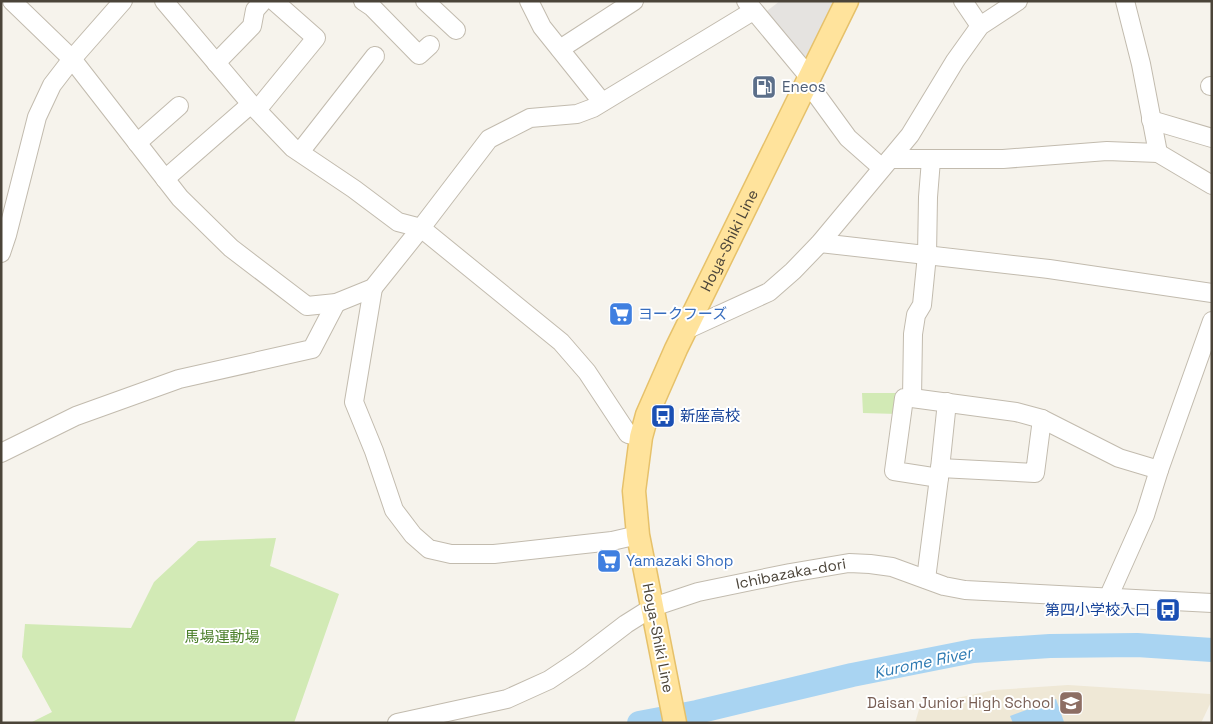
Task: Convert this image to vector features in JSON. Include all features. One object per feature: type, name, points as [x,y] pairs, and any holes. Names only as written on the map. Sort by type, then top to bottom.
[{"type":"main road","name":"Hoya-Shiki Line","points":[[675,723],[638,535],[634,491],[641,437],[654,397],[847,1]]},
{"type":"street","points":[[12,1],[72,59],[180,198],[231,248],[306,306],[336,303],[373,288]]},
{"type":"street","points":[[1,253],[37,117],[52,85],[72,59],[124,1]]},
{"type":"street","points":[[164,1],[254,107],[300,152],[398,222],[421,228],[561,342],[587,372],[628,434],[641,437]]},
{"type":"street","points":[[216,63],[252,26],[255,10],[263,1]]},
{"type":"street","points":[[165,179],[254,107],[316,38],[274,1]]},
{"type":"street","points":[[426,1],[456,30]]},
{"type":"street","points":[[529,1],[542,27],[602,102]]},
{"type":"street","points":[[963,1],[980,26]]},
{"type":"street","points":[[686,330],[768,292],[793,271],[820,243],[910,135],[955,61],[980,26],[1018,1]]},
{"type":"street","points":[[1125,1],[1141,64],[1158,153]]},
{"type":"street","points":[[560,49],[631,2]]},
{"type":"street","points":[[371,3],[419,55],[430,45]]},
{"type":"street","points":[[638,535],[612,541],[494,554],[452,554],[429,549],[413,536],[394,510],[374,451],[354,402],[373,288],[489,139],[530,118],[577,114],[593,108],[750,6],[805,72],[813,90],[848,138],[886,163],[1003,159],[1107,151],[1158,153],[1212,185]]},
{"type":"street","points":[[300,152],[375,56]]},
{"type":"street","points":[[137,143],[179,106]]},
{"type":"street","points":[[1151,120],[1212,138]]},
{"type":"street","points":[[912,398],[913,334],[916,315],[922,305],[927,255],[931,160]]},
{"type":"street","points":[[820,243],[1049,269],[1212,293]]},
{"type":"street","points":[[1,454],[76,416],[179,379],[312,350],[336,303]]},
{"type":"street","points":[[1108,598],[1144,515],[1211,324]]},
{"type":"street","points":[[1042,419],[1035,474],[894,472],[904,398],[1016,412],[1042,419],[1120,458],[1159,470]]},
{"type":"street","points":[[926,578],[947,402]]},
{"type":"street","name":"Ichibazaka-dori","points":[[397,723],[507,699],[549,680],[626,624],[653,607],[698,592],[850,563],[892,567],[944,586],[965,590],[1212,603]]},
{"type":"shaded area","points":[[780,1],[835,1],[810,54],[803,61],[763,14]]},
{"type":"shaded area","name":"Daisan Junior High School","points":[[1068,685],[1210,694],[1212,700],[1201,723],[915,723],[920,706],[994,690]]},
{"type":"green space","points":[[862,393],[899,393],[897,414],[863,413]]},
{"type":"green space","name":"馬場運動場","points":[[276,538],[270,566],[339,594],[294,723],[30,723],[52,712],[22,657],[25,624],[131,628],[154,582],[198,541]]},
{"type":"water","points":[[1056,699],[1064,722],[1013,723],[1010,716]]},
{"type":"waterway","name":"Kurome River","points":[[639,723],[697,712],[852,675],[973,651],[1050,646],[1137,645],[1212,650]]},
{"type":"place","name":"Eneos","points":[[764,87]]},
{"type":"place","name":"ヨークフーズ","points":[[621,314]]},
{"type":"place","name":"新座高校","points":[[663,416]]},
{"type":"place","name":"Yamazaki Shop","points":[[609,561]]},
{"type":"place","name":"第四小学校入口","points":[[1168,610]]},
{"type":"place","name":"Daisan Junior High School","points":[[1071,703]]}]
